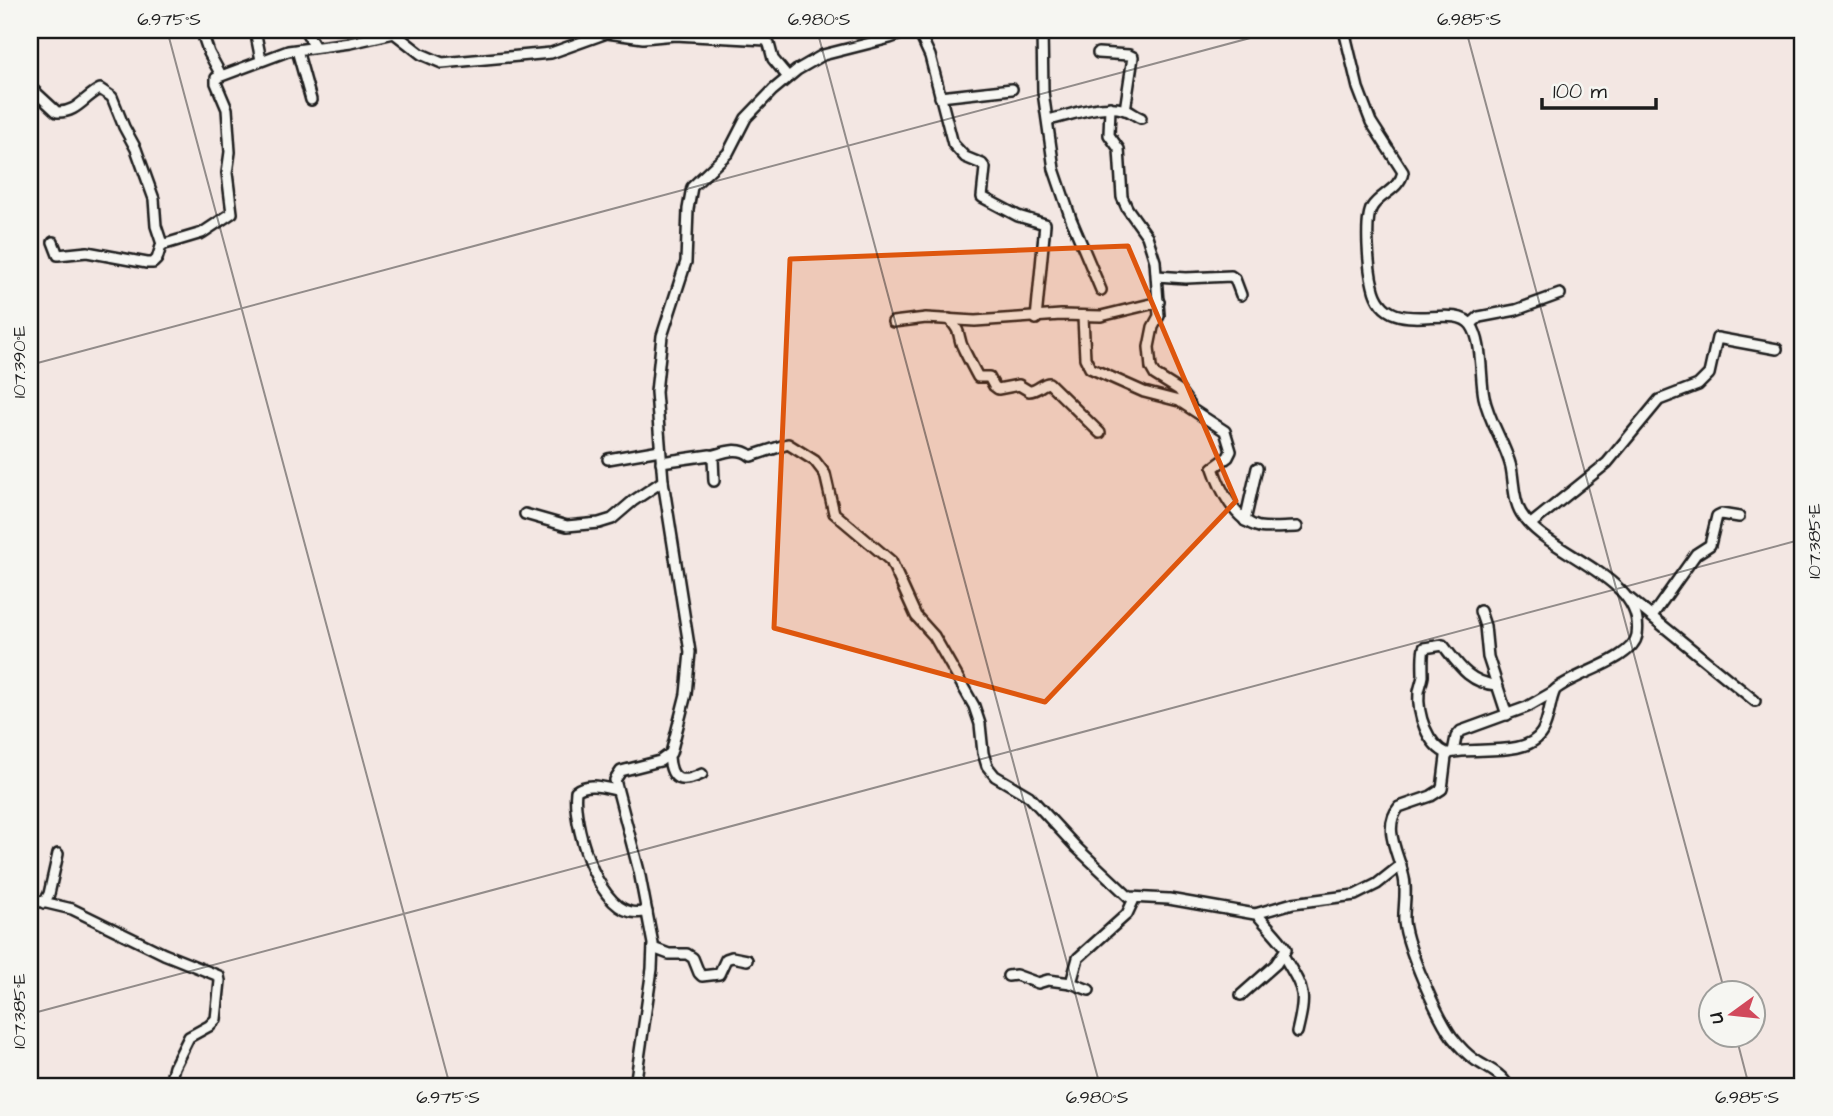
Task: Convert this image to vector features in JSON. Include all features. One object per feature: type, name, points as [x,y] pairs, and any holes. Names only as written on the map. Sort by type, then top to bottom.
[{"type":"street","points":[[201,30],[221,75]]},
{"type":"street","points":[[255,30],[261,60]]},
{"type":"street","points":[[305,30],[315,47]]},
{"type":"street","points":[[702,774],[685,780],[676,778],[668,757],[686,694],[690,652],[663,481],[656,393],[666,319],[686,262],[692,187],[728,153],[746,118],[789,77],[823,55],[912,30]]},
{"type":"street","points":[[918,30],[930,56],[954,147],[965,157],[985,168],[982,197],[1018,216],[1045,224],[1036,318]]},
{"type":"street","points":[[1042,30],[1042,80],[1059,186],[1101,290]]},
{"type":"street","points":[[1344,30],[1358,88],[1371,122],[1403,173],[1401,180],[1370,212],[1368,249],[1372,286],[1377,299],[1382,306],[1397,314],[1421,317],[1460,316],[1471,324],[1477,340],[1484,398],[1511,465],[1519,509],[1531,524],[1603,576],[1755,701]]},
{"type":"street","points":[[162,243],[202,233],[232,213],[227,173],[230,152],[227,109],[216,78],[275,54],[350,43],[394,33],[421,54],[442,63],[551,53],[607,33],[643,38],[675,35],[761,40],[769,44],[771,55],[789,77]]},
{"type":"street","points":[[297,50],[311,100]]},
{"type":"street","points":[[1098,53],[1133,57],[1125,110]]},
{"type":"street","points":[[30,87],[61,113],[77,107],[100,89],[112,97],[136,149],[154,199],[156,226],[162,243],[153,263],[88,252],[58,255],[53,243]]},
{"type":"street","points":[[940,97],[1012,89]]},
{"type":"street","points":[[1048,120],[1110,107],[1125,110],[1141,118]]},
{"type":"street","points":[[1110,107],[1109,135],[1119,149],[1122,197],[1147,236],[1157,276],[1159,316],[1153,327],[1149,347],[1151,368],[1155,375],[1179,390],[1193,409]]},
{"type":"street","points":[[1157,276],[1231,276],[1236,279],[1241,295]]},
{"type":"street","points":[[1471,324],[1479,317],[1516,310],[1560,294]]},
{"type":"street","points":[[893,322],[949,319],[975,321],[1061,315],[1101,316],[1159,302]]},
{"type":"street","points":[[1083,317],[1085,358],[1090,368],[1144,392],[1179,401],[1224,431],[1231,451],[1228,457],[1213,468],[1222,489],[1245,520],[1268,528],[1297,527]]},
{"type":"street","points":[[949,319],[959,330],[962,346],[978,377],[990,377],[998,389],[1021,385],[1031,391],[1049,383],[1100,433]]},
{"type":"street","points":[[1531,524],[1607,463],[1659,400],[1691,388],[1706,378],[1717,338],[1777,349]]},
{"type":"street","points":[[661,462],[742,450],[751,456],[788,444],[820,467],[827,479],[830,505],[834,513],[891,561],[916,616],[934,636],[974,706],[979,716],[987,766],[995,776],[1029,796],[1125,895],[1134,899],[1168,899],[1257,914],[1293,903],[1356,895],[1377,884],[1401,866]]},
{"type":"street","points":[[608,459],[660,450]]},
{"type":"street","points":[[711,456],[714,481]]},
{"type":"street","points":[[1245,520],[1257,468]]},
{"type":"street","points":[[525,514],[567,526],[599,523],[612,519],[663,481]]},
{"type":"street","points":[[1651,616],[1696,554],[1710,545],[1717,516],[1721,514],[1739,517]]},
{"type":"street","points":[[1508,1086],[1495,1072],[1465,1052],[1447,1029],[1407,940],[1404,913],[1405,877],[1391,828],[1395,811],[1403,805],[1432,796],[1442,789],[1453,743],[1461,731],[1527,707],[1560,686],[1629,650],[1637,637],[1635,613],[1623,593]]},
{"type":"street","points":[[1480,611],[1485,626],[1488,657],[1507,715]]},
{"type":"street","points":[[1496,685],[1482,683],[1467,674],[1443,645],[1424,648],[1419,691],[1420,708],[1431,741],[1439,750],[1450,753],[1526,745],[1542,732],[1550,711],[1553,692]]},
{"type":"street","points":[[635,1086],[653,948],[639,871],[615,780],[621,771],[668,757]]},
{"type":"street","points":[[616,790],[582,786],[576,791],[576,812],[582,839],[590,866],[600,885],[628,911],[648,912]]},
{"type":"street","points":[[44,903],[49,894],[58,853]]},
{"type":"street","points":[[30,899],[72,909],[164,954],[219,976],[216,1019],[189,1037],[174,1067],[169,1086]]},
{"type":"street","points":[[1071,983],[1079,958],[1127,914],[1134,899]]},
{"type":"street","points":[[1241,995],[1276,964],[1286,949],[1285,944],[1269,930],[1257,914]]},
{"type":"street","points":[[653,948],[670,954],[687,954],[693,958],[702,976],[719,974],[726,959],[732,957],[747,960]]},
{"type":"street","points":[[1283,955],[1298,977],[1303,991],[1303,1006],[1297,1032]]},
{"type":"street","points":[[1008,975],[1038,983],[1048,980],[1071,983],[1089,990]]},
{"type":"highlighted area","points":[[1128,246],[1236,501],[1045,702],[774,628],[790,259]]}]
